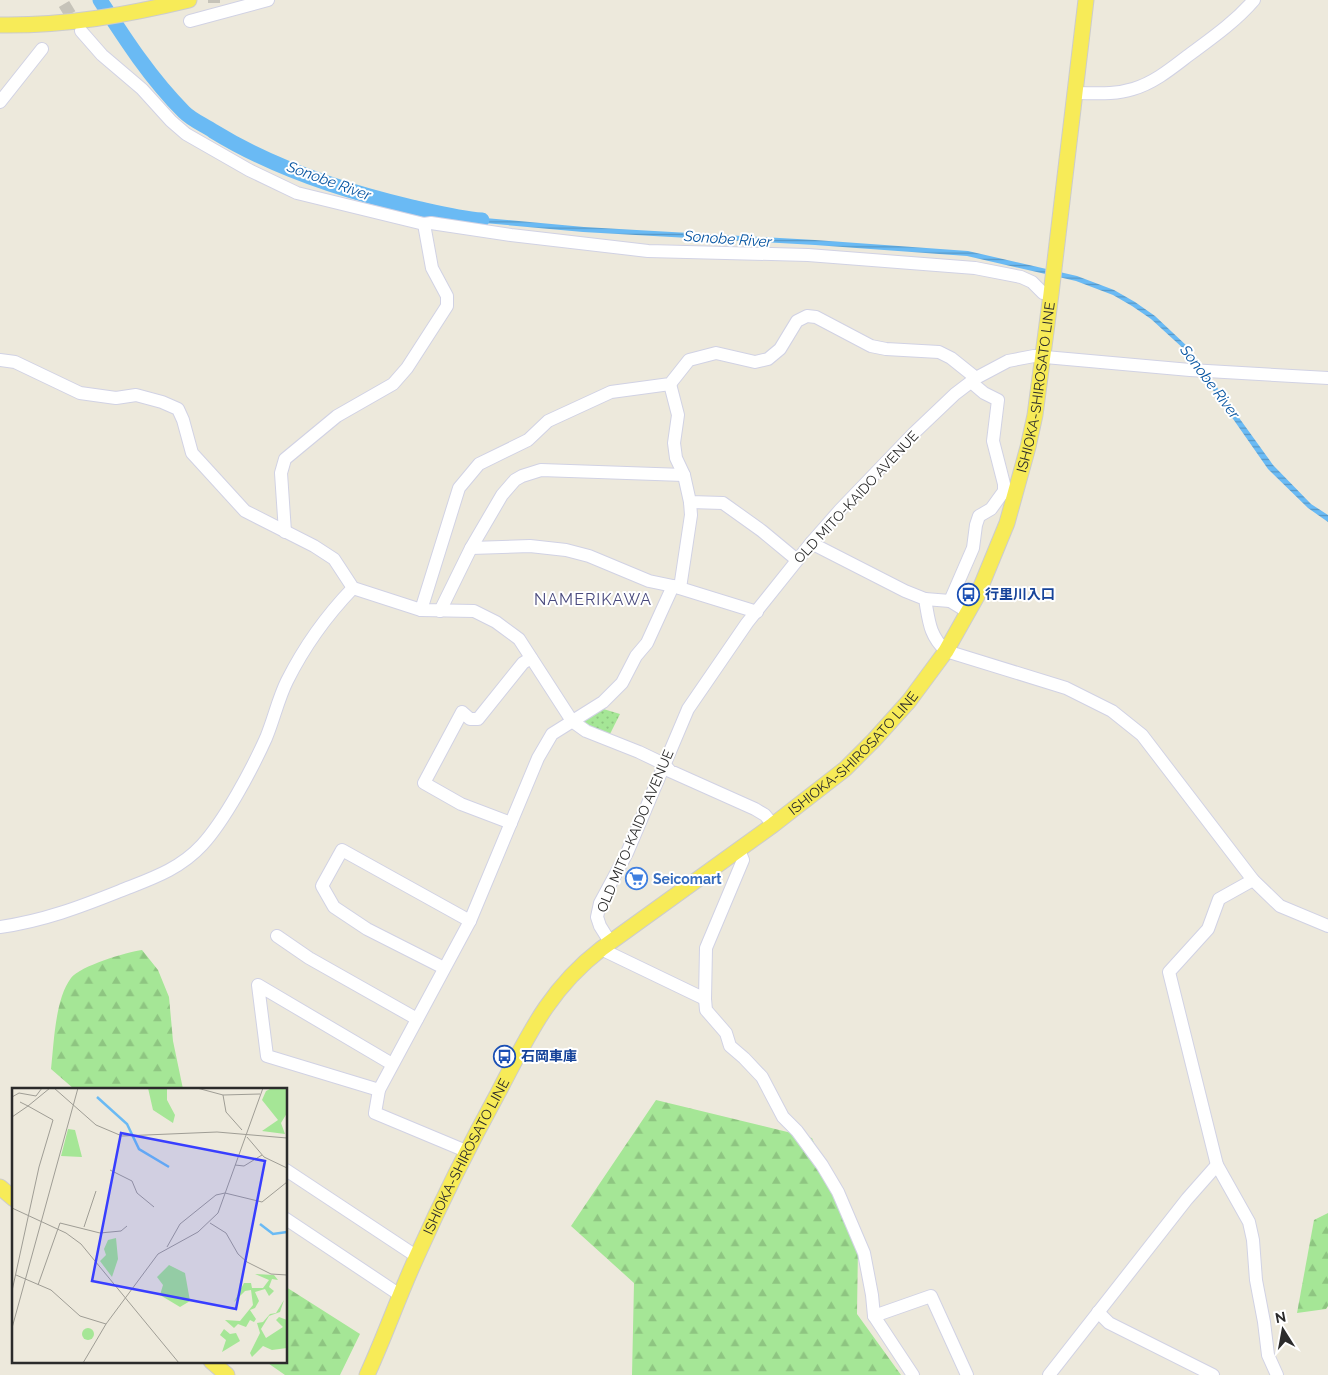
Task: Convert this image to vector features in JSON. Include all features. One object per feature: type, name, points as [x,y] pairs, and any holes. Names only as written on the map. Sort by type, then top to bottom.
[{"type":"main road","points":[[0,25],[84,22],[150,0]]},
{"type":"main road","points":[[117,12],[190,0]]},
{"type":"main road","name":"ISHIOKA-SHIROSATO LINE","points":[[367,1375],[416,1256],[466,1151],[537,1018],[567,980],[605,946],[774,825],[824,787],[862,752],[909,700],[946,651],[968,612],[999,544],[1014,500],[1032,431],[1052,290],[1084,1]]},
{"type":"main road","points":[[0,15],[37,16],[84,22]]},
{"type":"main road","points":[[0,1187],[12,1197]]},
{"type":"main road","points":[[212,1362],[227,1375]]},
{"type":"street","points":[[190,21],[216,8],[268,0]]},
{"type":"street","points":[[1075,93],[1112,93],[1135,89],[1150,82],[1224,29],[1254,0]]},
{"type":"street","points":[[84,22],[102,55],[142,89],[171,121],[186,134],[249,170],[297,193],[424,224],[431,223],[511,235],[648,251],[808,256],[975,268],[1032,282],[1043,293],[1052,290]]},
{"type":"street","points":[[0,102],[42,49]]},
{"type":"street","points":[[285,532],[281,472],[285,459],[337,416],[393,384],[407,368],[447,306],[447,296],[432,268],[424,224]]},
{"type":"street","points":[[421,610],[459,488],[479,464],[528,440],[548,421],[612,392],[670,384],[689,360],[716,352],[755,362],[768,359],[780,349],[798,322],[807,316],[816,318],[870,346],[886,349],[940,352],[951,358],[984,393],[998,400],[993,441],[1004,484],[1004,491],[991,509],[979,516],[973,548],[950,601]]},
{"type":"street","name":"OLD MITO-KAIDO AVENUE","points":[[605,946],[597,917],[600,903],[627,853],[688,708],[757,612],[811,543],[914,433],[973,380],[990,369],[1008,361],[1024,357],[1044,356],[1190,370],[1328,378]]},
{"type":"street","points":[[0,360],[15,362],[80,393],[116,398],[136,395],[162,402],[178,409],[192,453],[245,511],[334,559],[353,588],[421,610],[474,612],[496,622],[518,639],[572,721],[586,731],[639,752],[664,764],[670,771],[755,809],[765,815],[774,825]]},
{"type":"street","points":[[466,1151],[375,1113],[378,1090],[470,920],[538,758],[552,734],[603,702],[622,683],[677,587],[691,516],[684,475],[676,458],[674,443],[678,415],[670,384]]},
{"type":"street","points":[[440,610],[471,548],[502,495],[515,480],[522,476],[541,470],[684,475]]},
{"type":"street","points":[[690,502],[723,503],[762,531],[797,560]]},
{"type":"street","points":[[811,543],[905,591],[925,599],[950,601],[968,612]]},
{"type":"street","points":[[471,548],[530,546],[566,550],[589,556],[649,581],[677,587],[757,612]]},
{"type":"street","points":[[0,927],[23,924],[84,906],[168,872],[201,846],[237,794],[266,738],[286,682],[304,650],[338,604],[353,588]]},
{"type":"street","points":[[925,599],[931,633],[938,644],[946,651],[1066,688],[1112,711],[1142,735],[1253,880],[1280,906],[1328,926]]},
{"type":"street","points":[[511,823],[461,804],[424,783],[462,712],[470,719],[478,719],[523,664],[531,658]]},
{"type":"street","points":[[444,968],[367,929],[334,907],[322,886],[342,850],[470,920]]},
{"type":"street","points":[[739,850],[743,860],[706,948],[706,1010],[726,1033],[730,1046],[762,1077],[783,1117],[797,1131],[822,1165],[838,1192],[864,1253],[874,1316],[913,1375]]},
{"type":"street","points":[[1253,880],[1219,899],[1208,930],[1169,972],[1217,1165],[1249,1222],[1254,1240],[1256,1280],[1268,1355],[1277,1375]]},
{"type":"street","points":[[277,936],[309,958],[416,1018]]},
{"type":"street","points":[[605,946],[705,999]]},
{"type":"street","points":[[378,1090],[267,1056],[258,985],[392,1064]]},
{"type":"street","points":[[1049,1375],[1187,1200],[1217,1165]]},
{"type":"street","points":[[288,1171],[416,1256]]},
{"type":"street","points":[[288,1220],[400,1295]]},
{"type":"street","points":[[874,1316],[931,1296],[968,1375]]},
{"type":"street","points":[[1098,1312],[1109,1323],[1213,1375]]},
{"type":"green space","points":[[600,708],[620,714],[608,738],[591,730],[582,719]]},
{"type":"green space","points":[[142,950],[158,970],[169,997],[173,1041],[183,1088],[73,1088],[51,1069],[58,1009],[71,978],[76,973],[93,964]]},
{"type":"green space","points":[[656,1100],[812,1138],[858,1246],[857,1314],[901,1375],[632,1375],[634,1283],[571,1226]]},
{"type":"green space","points":[[1328,1213],[1328,1306],[1326,1309],[1297,1313],[1314,1220]]},
{"type":"green space","points":[[288,1288],[360,1334],[340,1375],[285,1375],[266,1362],[288,1362]]},
{"type":"water","points":[[463,216],[584,227],[968,251],[1077,276],[1114,290],[1135,302],[1155,316],[1188,347],[1273,465],[1311,504],[1328,515],[1328,522],[1308,508],[1268,469],[1185,350],[1151,319],[1132,306],[1113,295],[1076,281],[967,256],[583,232],[462,221]]},
{"type":"waterway","name":"Sonobe River","points":[[100,0],[139,58],[160,86],[184,112],[236,144],[284,167],[360,194],[412,207],[482,220]]},
{"type":"tunnel","points":[[64,4],[78,27]]},
{"type":"place","name":"行里川入口","points":[[969,594]]},
{"type":"place","name":"Seicomart","points":[[637,879]]},
{"type":"place","name":"石岡車庫","points":[[505,1056]]},
{"type":"district","name":"NAMERIKAWA","points":[[593,599]]}]
